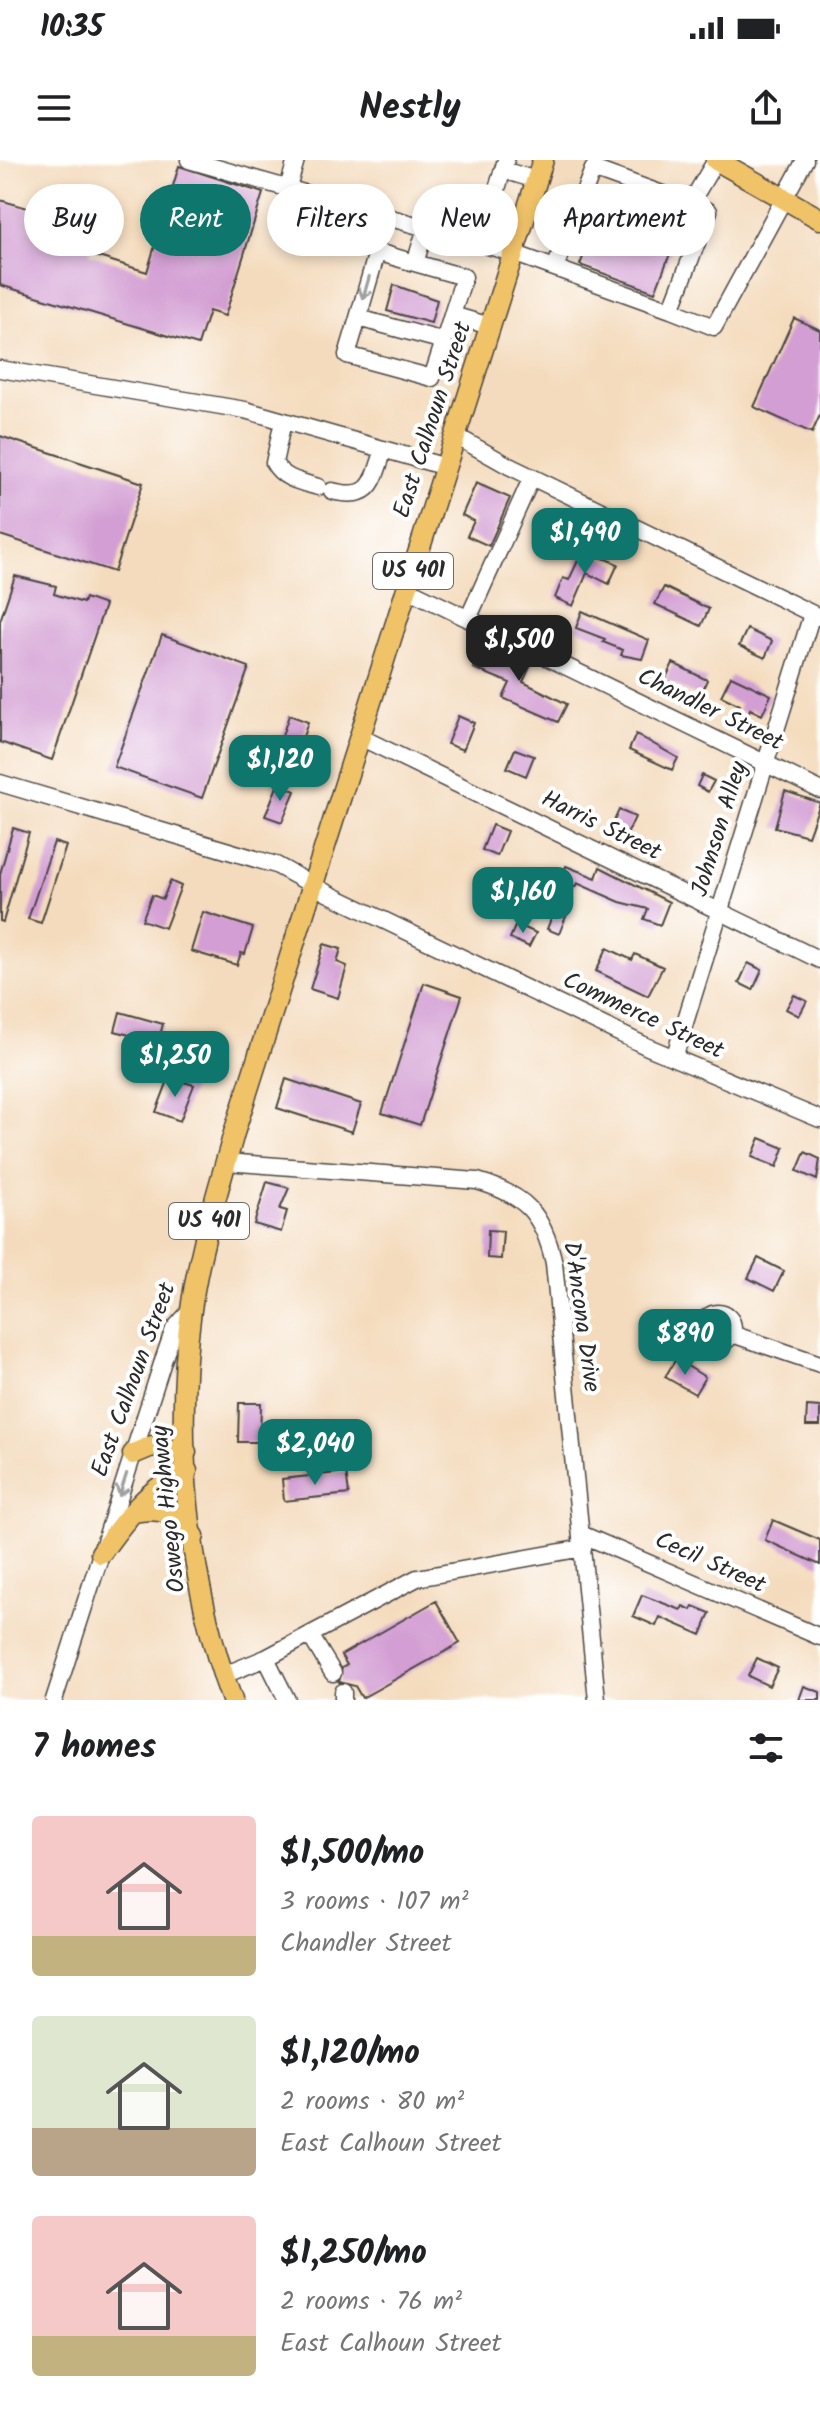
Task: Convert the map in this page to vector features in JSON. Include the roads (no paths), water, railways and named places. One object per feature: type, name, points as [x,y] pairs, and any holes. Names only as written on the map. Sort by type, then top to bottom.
[{"type":"main road","points":[[716,160],[820,219]]},
{"type":"main road","name":"East Calhoun Street","points":[[518,238],[540,170]]},
{"type":"main road","name":"East Calhoun Street","points":[[191,1310],[226,1162],[512,256]]},
{"type":"main road","name":"Oswego Highway","points":[[191,1310],[186,1461],[194,1536],[208,1615],[232,1700]]},
{"type":"main road","points":[[101,1553],[133,1512],[186,1461],[152,1446],[133,1454]]},
{"type":"main road","points":[[133,1512],[161,1509],[180,1520],[194,1536]]},
{"type":"street","points":[[189,160],[274,184]]},
{"type":"street","points":[[289,184],[296,160]]},
{"type":"street","points":[[702,184],[716,160]]},
{"type":"street","points":[[518,255],[714,327],[805,160]]},
{"type":"street","points":[[504,165],[540,170]]},
{"type":"street","points":[[587,184],[593,169],[635,184]]},
{"type":"street","points":[[377,252],[415,263],[464,277],[432,378],[347,355],[377,252]]},
{"type":"street","points":[[415,263],[417,256]]},
{"type":"street","points":[[555,268],[560,256]]},
{"type":"street","points":[[671,310],[692,256]]},
{"type":"street","points":[[452,315],[490,326]]},
{"type":"street","points":[[358,318],[444,341]]},
{"type":"street","points":[[0,369],[245,410],[446,467]]},
{"type":"street","points":[[283,421],[274,463],[279,471],[294,480],[325,489],[356,496],[364,493],[375,477],[384,449]]},
{"type":"street","points":[[456,436],[532,477],[816,616]]},
{"type":"street","points":[[468,619],[532,477]]},
{"type":"street","name":"Chandler Street","points":[[407,589],[820,790]]},
{"type":"street","name":"Johnson Alley","points":[[674,1058],[766,763],[816,616]]},
{"type":"street","name":"Harris Street","points":[[360,737],[820,960]]},
{"type":"street","name":"Commerce Street","points":[[0,783],[276,865],[314,883],[327,893],[674,1058],[820,1119]]},
{"type":"street","name":"D'Ancona Drive","points":[[226,1162],[477,1181],[499,1187],[533,1210],[550,1245],[554,1263],[597,1700]]},
{"type":"street","name":"East Calhoun Street","points":[[54,1700],[174,1329],[191,1310]]},
{"type":"street","points":[[732,1334],[820,1364]]},
{"type":"street","points":[[224,1675],[266,1658],[417,1578],[582,1541]]},
{"type":"street","name":"Cecil Street","points":[[582,1541],[820,1637]]},
{"type":"street","points":[[310,1635],[333,1673]]},
{"type":"street","points":[[266,1658],[287,1700]]}]
